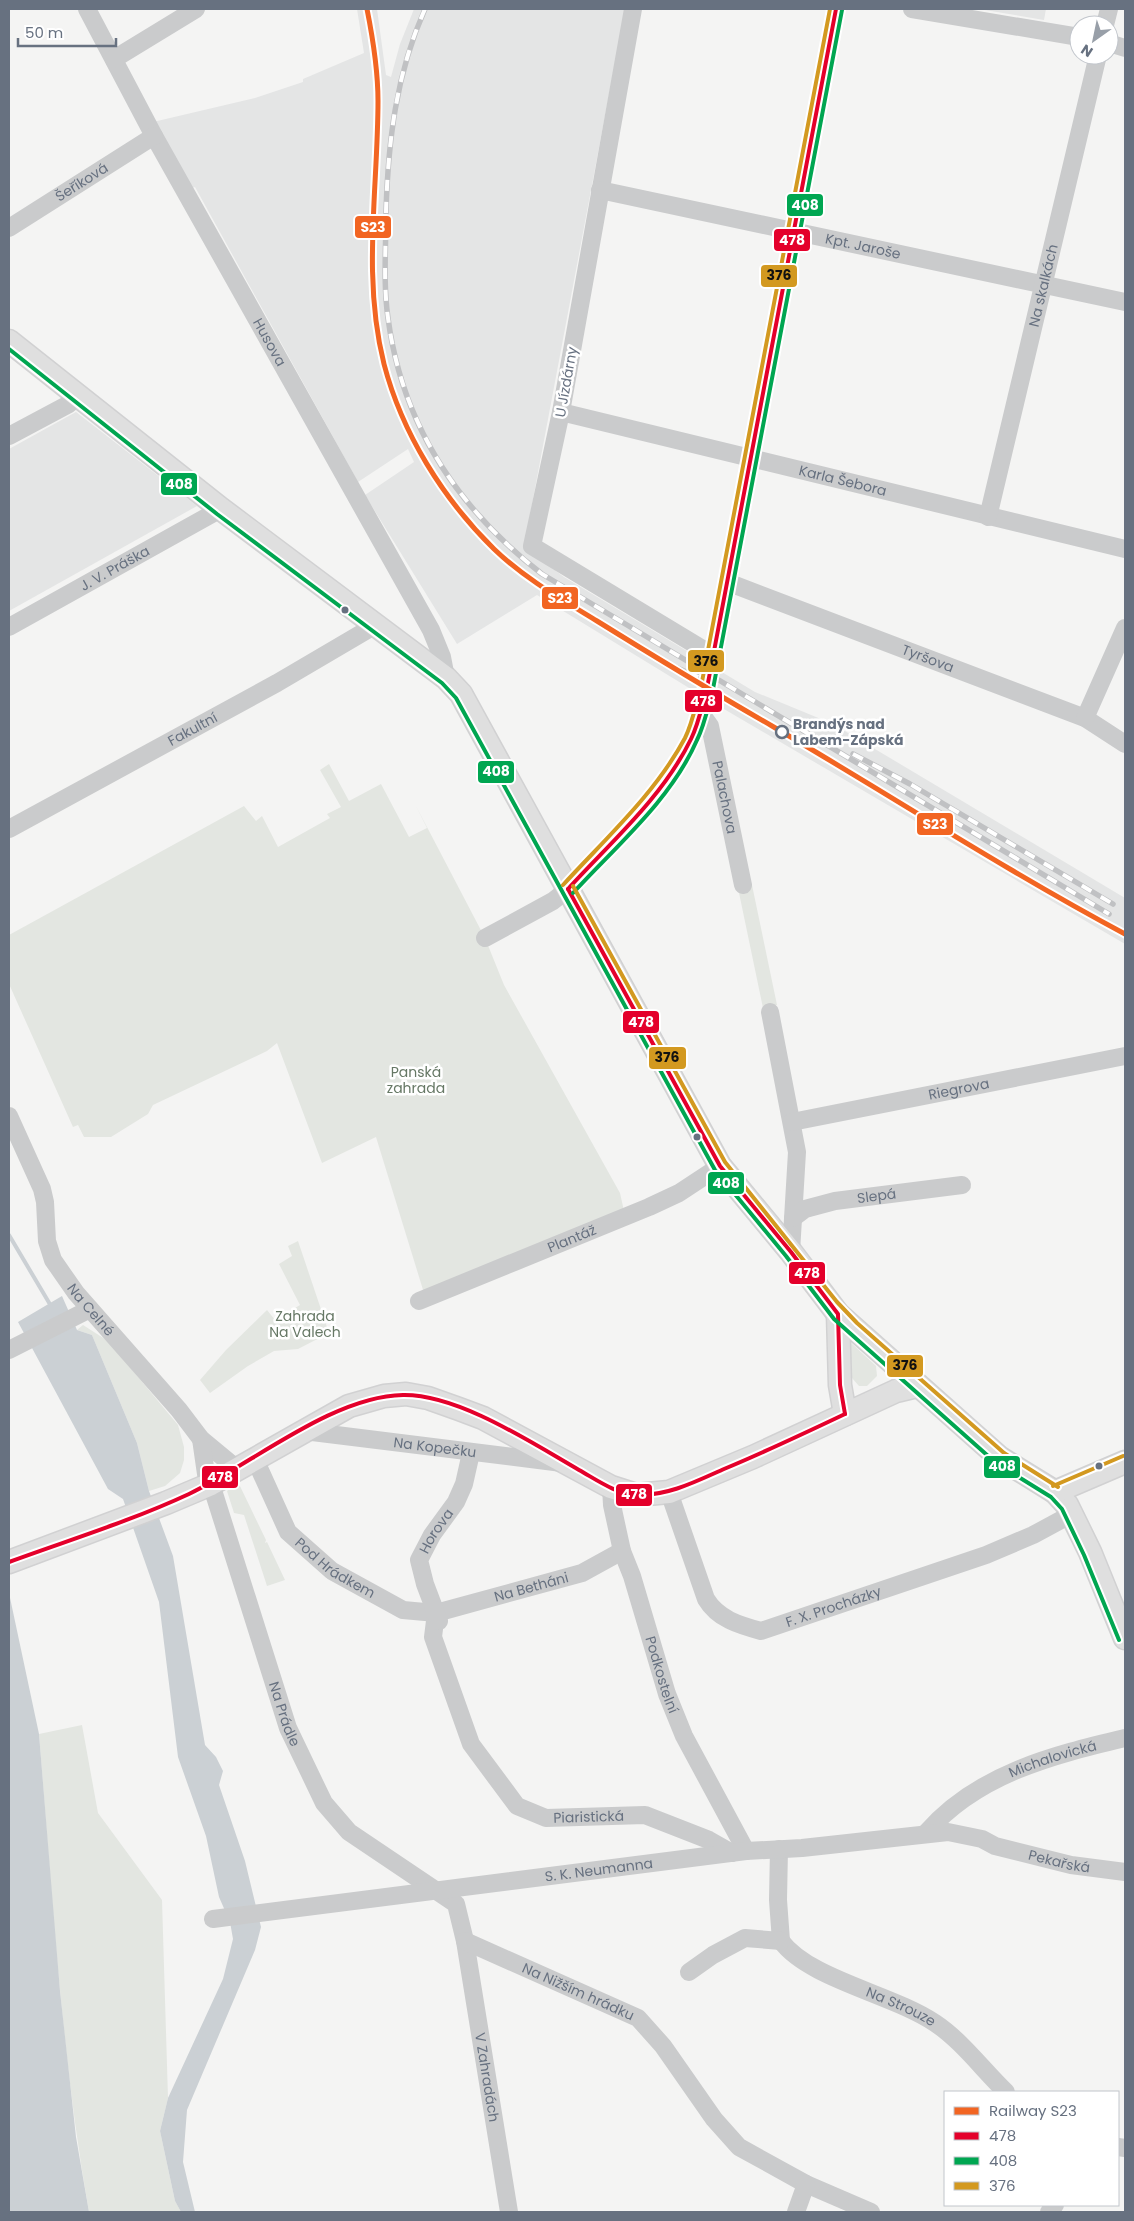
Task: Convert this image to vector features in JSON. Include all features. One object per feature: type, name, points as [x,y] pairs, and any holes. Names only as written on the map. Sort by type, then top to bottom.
[{"type":"main road","points":[[9,341],[221,509],[374,626],[446,678],[467,705],[720,1166],[791,1252],[838,1314],[916,1386],[1000,1458],[1055,1492],[1072,1514],[1125,1638]]},
{"type":"main road","points":[[838,1314],[840,1385],[845,1414]]},
{"type":"main road","points":[[9,1562],[166,1503],[211,1484],[245,1463],[350,1406],[384,1396],[406,1394],[428,1398],[483,1418],[611,1487],[636,1495],[669,1492],[753,1457],[896,1391],[916,1386]]},
{"type":"main road","points":[[1055,1492],[1125,1462]]},
{"type":"street","name":"Husova","points":[[88,9],[154,136],[431,630],[442,656],[446,678]]},
{"type":"street","points":[[114,59],[196,9]]},
{"type":"street","name":"U Jízdárny","points":[[633,9],[561,412],[532,546],[714,656]]},
{"type":"street","points":[[485,938],[553,901],[568,889],[634,817],[679,761],[692,737],[714,656],[836,9]]},
{"type":"street","points":[[912,9],[1069,35]]},
{"type":"street","name":"Na skalkách","points":[[988,517],[1096,65]]},
{"type":"street","name":"Šeříková","points":[[9,228],[154,136]]},
{"type":"street","name":"Kpt. Jaroše","points":[[600,190],[1125,302]]},
{"type":"street","points":[[9,436],[69,404],[77,396]]},
{"type":"street","name":"Karla Šebora","points":[[561,412],[1125,550]]},
{"type":"street","name":"J. V. Práška","points":[[9,626],[221,509]]},
{"type":"street","name":"Tyršova","points":[[727,582],[1085,718],[1125,744]]},
{"type":"street","name":"Fakultní","points":[[9,829],[269,688],[374,626]]},
{"type":"street","points":[[1085,718],[1125,628]]},
{"type":"street","name":"Palachova","points":[[700,712],[710,726],[743,885]]},
{"type":"street","points":[[770,1012],[797,1152],[791,1252]]},
{"type":"street","name":"Riegrova","points":[[792,1122],[1125,1056]]},
{"type":"street","name":"Na Celné","points":[[9,1116],[42,1188],[45,1202],[47,1241],[53,1260],[76,1293],[82,1313],[179,1410],[200,1439],[245,1463]]},
{"type":"street","name":"Plantáž","points":[[419,1302],[649,1208],[679,1193],[720,1166]]},
{"type":"street","name":"Slepá","points":[[793,1218],[805,1209],[835,1201],[962,1185]]},
{"type":"street","points":[[14,1347],[82,1313]]},
{"type":"street","name":"Na Kopečku","points":[[304,1431],[567,1464]]},
{"type":"street","name":"Na Prádle","points":[[200,1439],[206,1474],[211,1484],[288,1728],[324,1803],[349,1832],[437,1889]]},
{"type":"street","name":"Horova","points":[[470,1707],[425,1584],[420,1560],[432,1535],[456,1502],[464,1484],[471,1453]]},
{"type":"street","name":"Pod Hrádkem","points":[[245,1463],[288,1532],[332,1571],[404,1610],[436,1612]]},
{"type":"street","name":"Podkostelní","points":[[611,1487],[612,1505],[622,1550],[632,1576],[667,1694],[684,1736],[739,1852]]},
{"type":"street","name":"F. X. Procházky","points":[[669,1492],[706,1599],[713,1611],[735,1623],[761,1632],[986,1555],[1033,1535],[1072,1514]]},
{"type":"street","name":"Na Betháni","points":[[436,1612],[582,1573],[622,1550]]},
{"type":"street","name":"Piaristická","points":[[436,1612],[433,1636],[471,1744],[517,1806],[546,1818],[645,1815],[739,1852]]},
{"type":"street","name":"Michalovická","points":[[926,1833],[957,1802],[1005,1774],[1094,1745],[1125,1738]]},
{"type":"street","name":"Pekařská","points":[[926,1833],[948,1832],[982,1839],[994,1846],[1071,1865],[1125,1872]]},
{"type":"street","name":"S. K. Neumanna","points":[[213,1919],[739,1852],[926,1833]]},
{"type":"street","points":[[689,1972],[713,1955],[745,1938],[781,1941],[778,1900],[779,1849]]},
{"type":"street","points":[[437,1889],[456,1904],[464,1942]]},
{"type":"street","name":"Na Strouze","points":[[781,1941],[787,1950],[809,1966],[910,2008],[935,2022],[1005,2091]]},
{"type":"street","name":"Na Nižším hrádku","points":[[464,1942],[638,2018],[663,2046],[714,2120],[739,2146],[806,2184],[871,2212]]},
{"type":"street","name":"V Zahradách","points":[[464,1942],[509,2212]]},
{"type":"street","points":[[796,2212],[806,2184]]},
{"type":"shaded area","points":[[357,9],[377,9],[386,75],[391,77],[400,44],[414,9],[625,9],[524,547],[564,577],[755,692],[833,724],[1125,898],[1125,944],[712,702],[537,595],[457,644],[365,495],[414,462],[408,449],[358,482],[195,187],[189,189],[153,122],[255,98],[303,82],[303,79],[364,53]]},
{"type":"shaded area","points":[[979,9],[1046,9],[1044,20]]},
{"type":"shaded area","points":[[76,412],[197,506],[9,611],[9,449]]},
{"type":"shaded area","points":[[62,1296],[77,1330],[92,1335],[137,1443],[149,1491],[173,1556],[205,1745],[216,1757],[223,1771],[219,1785],[245,1861],[261,1927],[255,1950],[187,2110],[183,2162],[195,2212],[181,2212],[175,2201],[160,2131],[168,2098],[223,1979],[233,1939],[230,1922],[219,1897],[206,1836],[178,1757],[159,1602],[123,1499],[108,1489],[18,1322]]},
{"type":"shaded area","points":[[9,1593],[39,1734],[60,1991],[76,2137],[89,2212],[9,2212]]},
{"type":"green space","name":"Panská zahrada","points":[[329,764],[349,801],[381,784],[409,837],[427,828],[416,806],[485,938],[504,985],[620,1193],[624,1211],[424,1293],[376,1137],[322,1163],[277,1043],[267,1051],[153,1105],[148,1114],[111,1137],[84,1137],[78,1125],[73,1127],[9,984],[9,935],[244,806],[256,821],[262,816],[278,847],[330,818],[327,814],[341,807],[320,770]]},
{"type":"green space","points":[[752,885],[777,1005],[763,1008],[738,888]]},
{"type":"green space","name":"Zahrada Na Valech","points":[[298,1241],[329,1333],[298,1349],[274,1351],[248,1366],[210,1393],[200,1380],[226,1350],[267,1310],[275,1320],[300,1305],[279,1264],[292,1256],[288,1246]]},
{"type":"green space","points":[[83,1325],[108,1341],[178,1425],[184,1447],[184,1460],[180,1473],[165,1486],[149,1491],[137,1443],[92,1335],[77,1330]]},
{"type":"green space","points":[[850,1342],[876,1366],[877,1376],[867,1386],[859,1386],[852,1378]]},
{"type":"green space","points":[[238,1482],[266,1540],[265,1543],[267,1542],[285,1580],[267,1586],[244,1515],[234,1513],[227,1491]]},
{"type":"green space","points":[[82,1725],[98,1813],[162,1900],[168,2098],[160,2131],[175,2201],[181,2212],[89,2212],[79,2153],[64,2034],[39,1734]]},
{"type":"waterway","points":[[9,1235],[51,1306]]},
{"type":"railway","points":[[425,9],[407,58],[395,109],[389,160],[386,212],[386,305],[395,357],[406,394],[421,428],[439,461],[460,492],[484,521],[512,549],[542,574],[1109,914]]},
{"type":"railway","points":[[668,664],[707,681]]},
{"type":"railway","points":[[853,754],[910,784],[1113,904]]},
{"type":"rail line","name":"S23","points":[[367,9],[375,55],[378,89],[372,265],[377,331],[392,390],[413,440],[442,487],[475,530],[506,560],[556,596],[992,858],[1125,934]]},
{"type":"transit line","name":"376","points":[[563,885],[645,797],[673,758],[688,732],[692,719],[701,687],[830,9]]},
{"type":"transit line","name":"478","points":[[568,889],[651,800],[679,760],[694,733],[698,720],[707,688],[836,9]]},
{"type":"transit line","name":"408","points":[[573,893],[624,840],[673,783],[686,762],[700,734],[704,721],[713,689],[842,10]]},
{"type":"transit line","name":"408","points":[[9,349],[217,514],[442,683],[456,698],[715,1170],[786,1256],[834,1319],[996,1463],[1051,1497],[1062,1509],[1084,1555],[1119,1640]]},
{"type":"transit line","name":"376","points":[[573,886],[725,1162],[837,1302],[857,1323],[1004,1453],[1058,1487]]},
{"type":"transit line","name":"478","points":[[568,889],[720,1166],[791,1252],[838,1314],[840,1385],[845,1414]]},
{"type":"transit line","name":"478","points":[[9,1562],[167,1504],[213,1481],[321,1419],[376,1398],[403,1395],[447,1402],[517,1434],[607,1486],[637,1495],[660,1493],[693,1483],[845,1414]]},
{"type":"transit line","name":"376","points":[[1053,1486],[1123,1456]]},
{"type":"place","name":"Brandýs nad Labem-Zápská","points":[[782,732]]}]
